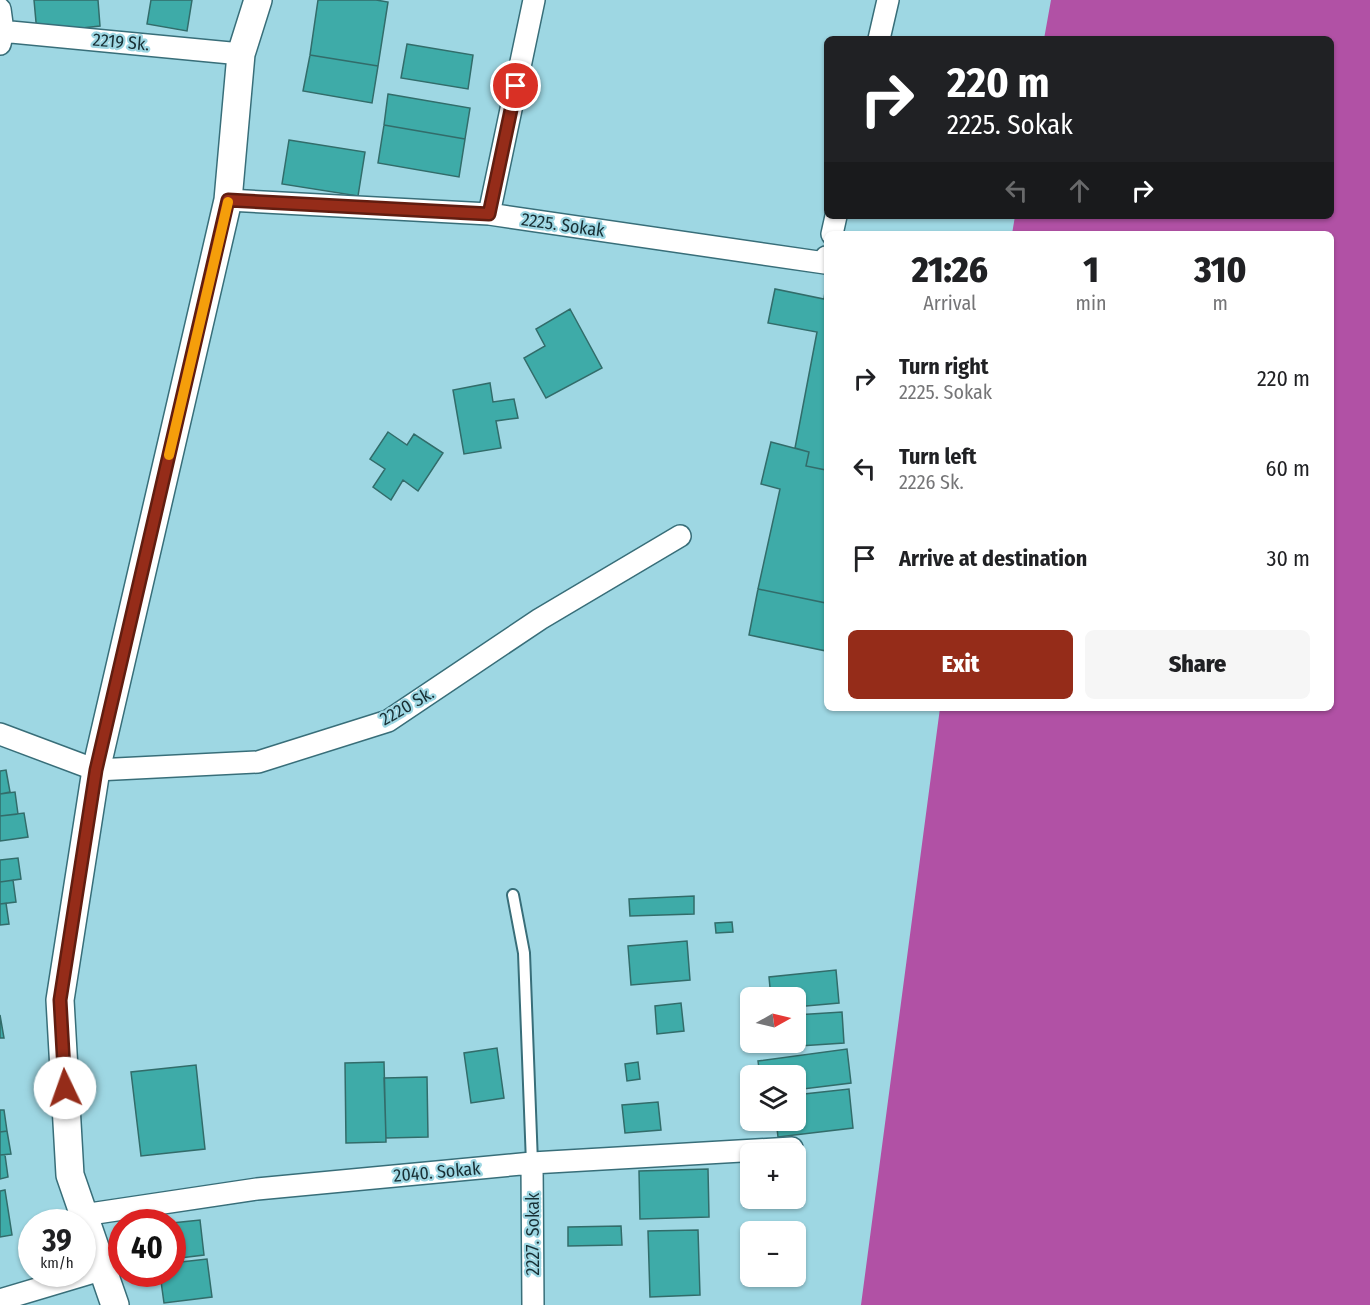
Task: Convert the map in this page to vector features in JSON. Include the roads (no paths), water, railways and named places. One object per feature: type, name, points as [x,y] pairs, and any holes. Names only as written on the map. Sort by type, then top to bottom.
[{"type":"street","points":[[81,1209],[70,1175],[60,1000],[96,770],[228,200],[241,54],[258,0]]},
{"type":"street","points":[[489,214],[534,0]]},
{"type":"street","points":[[880,36],[888,0]]},
{"type":"street","points":[[0,9],[1,36]]},
{"type":"street","name":"2219 Sk.","points":[[1,36],[241,54]]},
{"type":"street","name":"2225. Sokak","points":[[228,200],[489,214],[824,260]]},
{"type":"street","name":"2220 Sk.","points":[[96,770],[258,762],[388,721],[540,619],[680,536]]},
{"type":"street","points":[[0,734],[96,770]]},
{"type":"street","name":"2040. Sokak","points":[[96,1213],[257,1189],[532,1163],[740,1151]]},
{"type":"street","name":"2227. Sokak","points":[[532,1163],[533,1305]]},
{"type":"street","points":[[96,1248],[115,1305]]},
{"type":"street","points":[[0,1300],[104,1269]]},
{"type":"lane","points":[[513,895],[524,954],[532,1163]]}]
